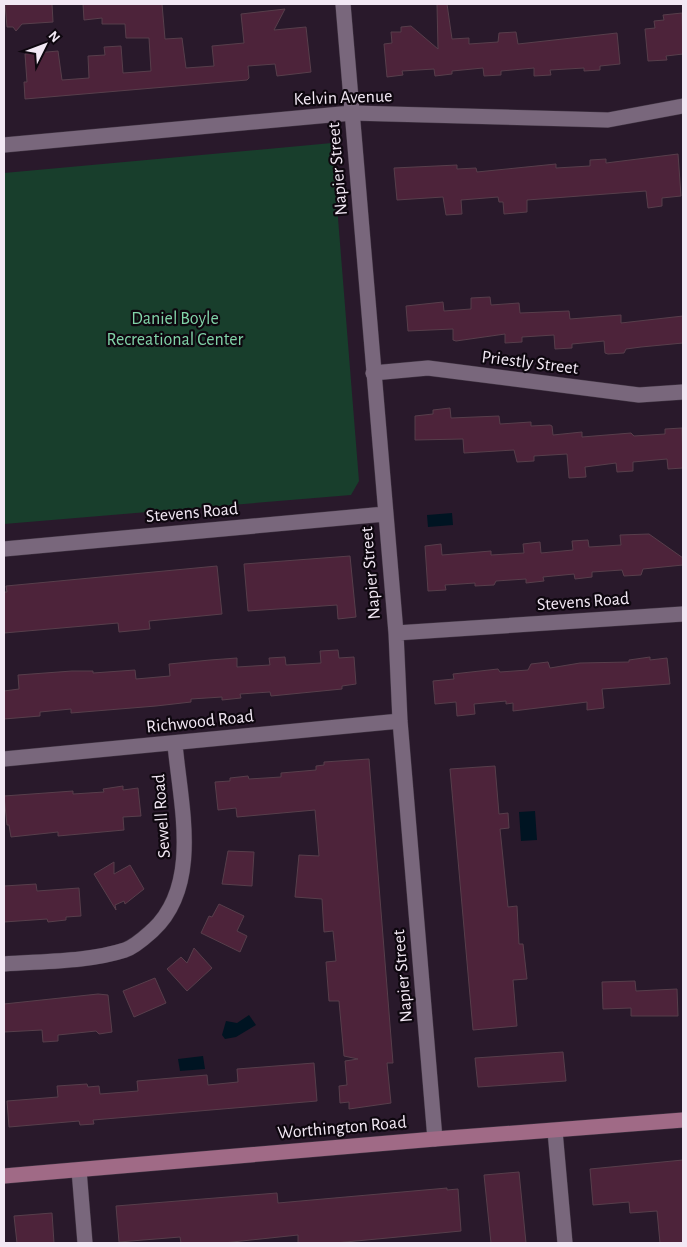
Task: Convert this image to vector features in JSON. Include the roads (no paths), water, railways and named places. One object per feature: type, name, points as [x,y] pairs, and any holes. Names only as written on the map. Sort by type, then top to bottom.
[{"type":"street","name":"Napier Street","points":[[343,4],[396,633],[400,721],[435,1139]]},
{"type":"street","name":"Kelvin Avenue","points":[[4,145],[352,113],[608,120],[683,106]]},
{"type":"street","name":"Priestly Street","points":[[373,373],[428,368],[639,395],[683,392]]},
{"type":"street","name":"Stevens Road","points":[[4,549],[385,514]]},
{"type":"street","name":"Stevens Road","points":[[396,633],[683,614]]},
{"type":"street","name":"Richwood Road","points":[[4,759],[400,721]]},
{"type":"street","name":"Sewell Road","points":[[4,964],[87,957],[126,949],[144,938],[160,924],[181,887],[184,866],[175,744]]},
{"type":"street","name":"Worthington Road","points":[[4,1176],[683,1120]]},
{"type":"street","points":[[555,1131],[564,1243]]},
{"type":"street","points":[[79,1170],[85,1243]]},
{"type":"water","points":[[452,513],[453,525],[428,527],[427,515]]},
{"type":"water","points":[[535,811],[537,840],[521,841],[519,812]]},
{"type":"water","points":[[249,1015],[256,1025],[236,1037],[225,1039],[222,1035],[226,1021],[237,1023]]},
{"type":"water","points":[[203,1056],[205,1069],[180,1071],[178,1059]]},
{"type":"park label","name":"Daniel Boyle Recreational Center","points":[[175,329]]}]
